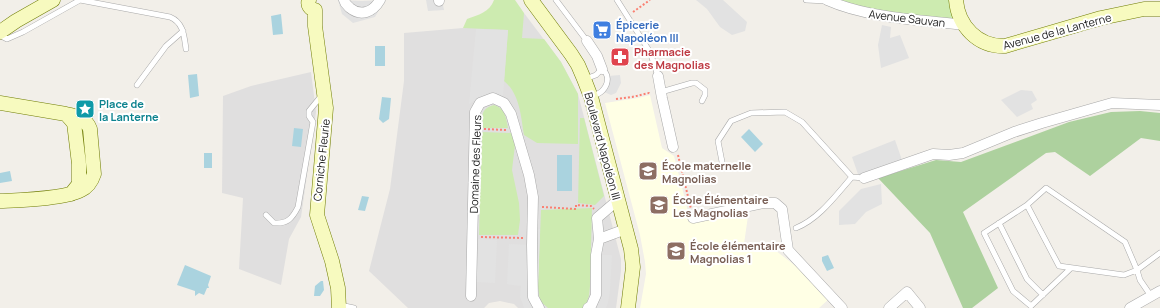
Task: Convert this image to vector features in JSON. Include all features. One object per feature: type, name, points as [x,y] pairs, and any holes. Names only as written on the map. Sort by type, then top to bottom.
[{"type":"main road","points":[[0,32],[16,20],[53,0]]},
{"type":"main road","name":"Boulevard Napoléon III","points":[[531,0],[571,54],[578,66],[591,97],[631,249],[633,267],[628,308]]},
{"type":"main road","name":"Avenue de la Lanterne","points":[[956,0],[959,17],[969,32],[986,44],[996,47],[1005,46],[1143,5],[1160,9]]},
{"type":"main road","name":"Corniche Fleurie","points":[[312,2],[326,108],[317,215],[332,261],[338,288],[339,306]]},
{"type":"main road","points":[[0,103],[66,114],[74,123],[79,172],[79,184],[71,194],[30,200],[0,201]]},
{"type":"street","points":[[344,0],[356,12],[361,13],[372,9],[380,0]]},
{"type":"street","name":"Avenue Sauvan","points":[[828,0],[855,11],[964,25]]},
{"type":"street","points":[[587,41],[597,56],[602,69]]},
{"type":"street","points":[[658,76],[673,147]]},
{"type":"street","name":"Domaine des Fleurs","points":[[471,296],[475,112],[480,103],[493,98],[504,103],[511,114],[529,175],[533,197],[533,297],[539,308]]},
{"type":"street","points":[[864,178],[933,154],[949,155],[963,153],[1014,132],[1112,103],[1160,105]]},
{"type":"street","points":[[588,308],[591,306],[596,295],[596,255],[599,239],[597,218],[618,200]]},
{"type":"street","points":[[693,218],[764,203],[775,204],[782,209],[788,250],[842,308]]},
{"type":"street","points":[[599,239],[626,230]]},
{"type":"street","points":[[1130,308],[1160,291]]},
{"type":"street","points":[[890,308],[907,292],[920,308]]},
{"type":"lane","points":[[0,32],[3,37],[7,39],[23,32],[80,0],[176,19],[181,25],[186,49]]},
{"type":"lane","points":[[556,0],[587,41]]},
{"type":"lane","points":[[617,0],[650,52],[658,76]]},
{"type":"lane","points":[[806,0],[828,0]]},
{"type":"lane","points":[[137,85],[166,46],[183,32]]},
{"type":"lane","points":[[584,79],[596,75],[602,69],[608,76],[607,82],[602,91],[591,97]]},
{"type":"lane","points":[[661,95],[692,83],[696,83],[705,90],[705,95],[702,101]]},
{"type":"lane","points":[[266,215],[274,223],[283,224],[292,218],[298,207],[313,122],[309,116],[309,111],[324,92]]},
{"type":"lane","points":[[723,167],[718,141],[731,121],[751,113],[785,112],[802,122],[852,177],[864,178]]},
{"type":"lane","points":[[796,228],[805,224],[827,205],[852,177]]},
{"type":"lane","points":[[1071,268],[1031,306],[1013,291],[984,233],[1027,205],[1046,188],[1125,242],[1140,280],[1151,296]]},
{"type":"lane","points":[[1027,205],[1059,266],[1124,275],[1137,270],[1160,253]]},
{"type":"lane","points":[[999,223],[1027,279],[1043,295]]},
{"type":"lane","points":[[339,306],[354,308]]},
{"type":"path","points":[[627,16],[650,0]]},
{"type":"path","points":[[616,99],[649,93],[657,99],[661,95]]},
{"type":"path","points":[[475,129],[516,130]]},
{"type":"path","points":[[673,147],[678,154],[693,218]]},
{"type":"path","points":[[532,207],[576,209],[576,205],[591,206],[600,214]]},
{"type":"path","points":[[472,236],[532,238]]},
{"type":"shaded area","points":[[338,0],[385,0],[375,17],[353,23],[342,14]]},
{"type":"shaded area","points":[[426,0],[442,0],[444,10],[428,11]]},
{"type":"shaded area","points":[[696,0],[723,0],[747,22],[745,31],[732,35],[720,27],[707,9]]},
{"type":"shaded area","points":[[524,13],[561,62],[578,94],[621,259],[621,271],[616,308],[518,308],[514,304],[500,301],[489,303],[484,308],[408,308],[369,271],[390,189],[404,81],[404,33],[463,28]]},
{"type":"shaded area","points":[[882,25],[891,27],[890,38],[900,35],[909,58],[881,68],[878,45]]},
{"type":"shaded area","points":[[476,29],[508,30],[503,96],[496,94],[484,96],[469,104]]},
{"type":"shaded area","points":[[311,72],[316,112],[301,217],[289,239],[281,285],[239,269],[243,198],[222,193],[223,96],[251,86]]},
{"type":"shaded area","points":[[620,75],[621,83],[616,93],[611,95],[602,91],[608,76]]},
{"type":"shaded area","points":[[1021,90],[1032,91],[1037,100],[1031,104],[1033,109],[1017,117],[1001,100]]},
{"type":"shaded area","name":"École Élémentaire Les Magnolias","points":[[650,95],[662,148],[674,156],[689,215],[749,209],[744,244],[771,247],[810,277],[830,298],[819,308],[640,308],[646,274],[645,262],[640,235],[605,103]]},
{"type":"shaded area","points":[[895,140],[902,160],[859,177],[852,157]]},
{"type":"shaded area","points":[[881,184],[882,204],[866,212],[855,224],[839,225],[839,211],[861,189]]},
{"type":"shaded area","points":[[540,229],[538,285],[533,284],[539,308],[524,308],[520,297],[521,286],[507,284],[509,244],[531,245],[532,230]]},
{"type":"shaded area","points":[[478,239],[497,240],[495,283],[476,282]]},
{"type":"shaded area","points":[[596,255],[612,255],[610,290],[606,308],[588,308],[591,306]]},
{"type":"green space","points":[[494,0],[515,0],[524,13],[522,38],[544,39],[561,62],[578,94],[578,144],[537,143],[524,135],[521,113],[517,99],[504,81],[508,30],[463,28],[467,19],[487,10]]},
{"type":"green space","points":[[836,0],[952,0],[955,16],[947,21],[862,9]]},
{"type":"green space","points":[[494,105],[501,108],[503,111],[508,128],[483,128],[482,117],[484,111]]},
{"type":"green space","points":[[1140,111],[1160,113],[1160,141],[1141,138],[1090,176],[1055,152],[1046,153],[963,212],[998,288],[972,308],[963,308],[930,233],[878,178],[936,160],[961,162],[1069,122],[1111,112]]},
{"type":"green space","points":[[580,118],[584,118],[604,196],[595,205],[578,203]]},
{"type":"green space","points":[[482,132],[512,133],[515,145],[512,170],[519,203],[520,220],[518,235],[479,235]]},
{"type":"green space","points":[[592,208],[590,286],[589,296],[585,307],[548,308],[540,301],[538,287],[541,210]]},
{"type":"water","points":[[281,14],[283,34],[273,35],[271,16]]},
{"type":"water","points":[[375,46],[385,46],[385,66],[375,66]]},
{"type":"water","points":[[197,74],[199,96],[190,98],[188,75]]},
{"type":"water","points":[[382,97],[391,98],[389,119],[383,123],[379,119]]},
{"type":"water","points":[[294,128],[303,129],[301,147],[292,146]]},
{"type":"water","points":[[749,129],[763,144],[755,152],[741,137]]},
{"type":"water","points":[[204,153],[212,153],[212,168],[204,168]]},
{"type":"water","points":[[557,155],[572,155],[572,191],[557,191]]},
{"type":"water","points":[[10,171],[12,181],[0,183],[0,173]]},
{"type":"water","points":[[362,196],[369,197],[365,211],[358,210]]},
{"type":"water","points":[[828,255],[834,268],[827,271],[822,261],[822,257]]},
{"type":"water","points":[[185,265],[211,276],[208,285],[209,288],[207,288],[204,295],[199,293],[195,296],[195,291],[177,285]]},
{"type":"water","points":[[323,281],[324,290],[320,296],[314,296],[315,286]]},
{"type":"place","name":"Épicerie Napoléon III","points":[[602,30]]},
{"type":"place","name":"Pharmacie des Magnolias","points":[[620,57]]},
{"type":"place","name":"Place de la Lanterne","points":[[85,109]]},
{"type":"place","name":"École maternelle Magnolias","points":[[648,171]]},
{"type":"place","name":"École Élémentaire Les Magnolias","points":[[659,205]]},
{"type":"place","name":"École élémentaire Magnolias 1","points":[[676,251]]}]
